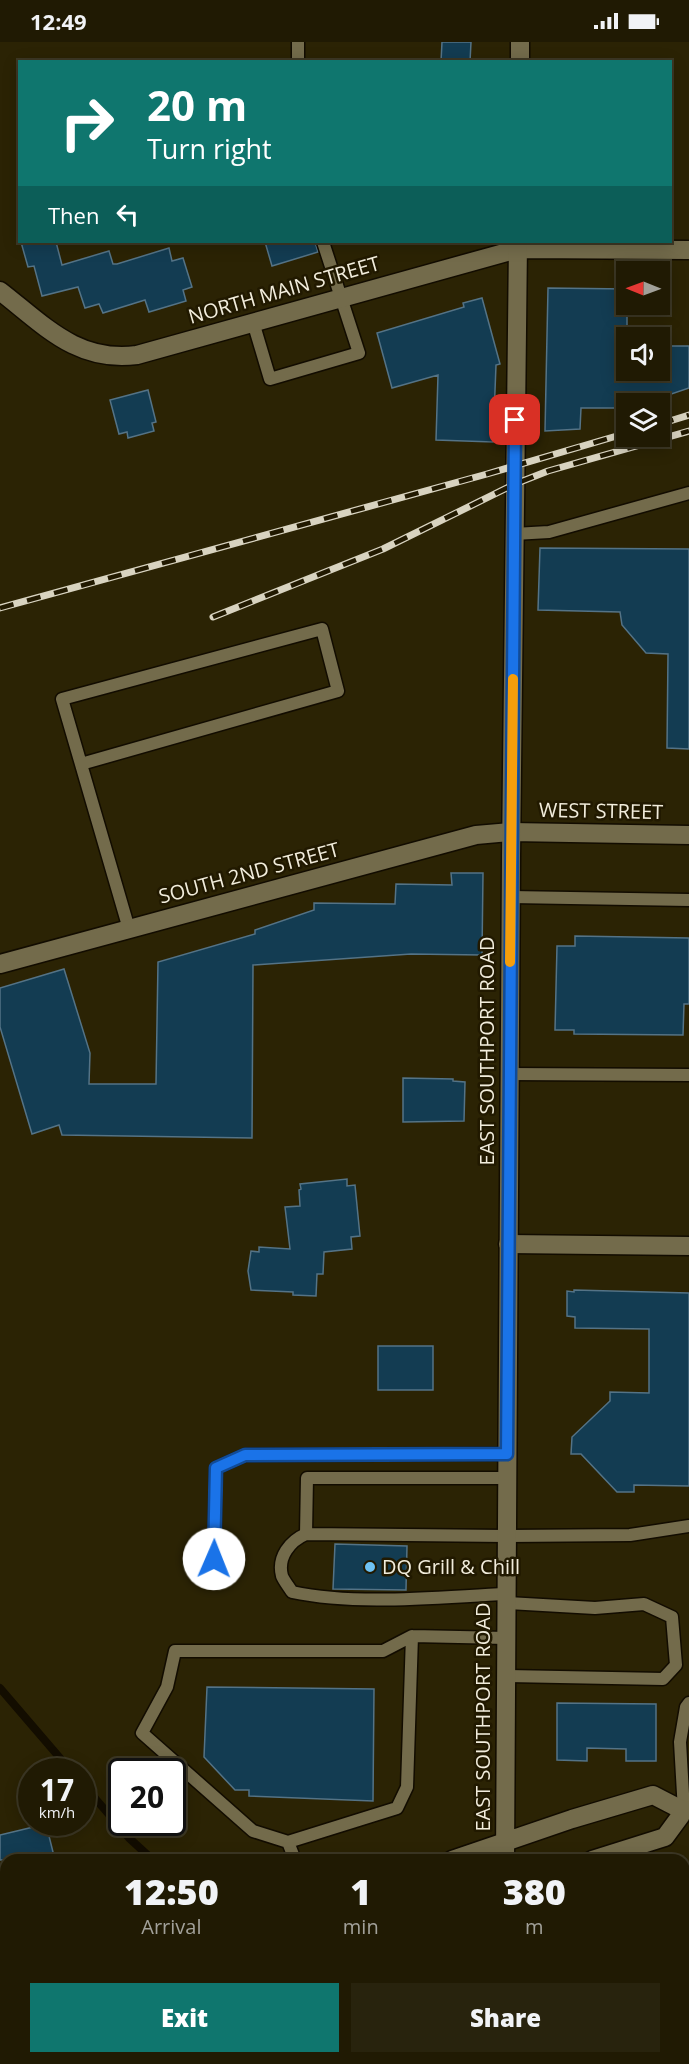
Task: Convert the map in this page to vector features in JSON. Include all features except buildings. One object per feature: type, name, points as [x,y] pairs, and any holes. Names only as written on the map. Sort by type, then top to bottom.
[{"type":"main road","points":[[520,42],[520,60]]},
{"type":"main road","name":"NORTH MAIN STREET","points":[[0,291],[75,347],[103,356],[125,357],[167,347],[518,245],[689,250]]},
{"type":"main road","name":"EAST SOUTHPORT ROAD","points":[[505,1851],[509,1074],[518,245]]},
{"type":"main road","name":"WEST STREET","points":[[511,832],[689,835]]},
{"type":"main road","name":"SOUTH 2ND STREET","points":[[0,964],[476,835],[511,832]]},
{"type":"main road","points":[[508,1244],[689,1246]]},
{"type":"main road","points":[[487,1854],[505,1851],[653,1796],[686,1811],[665,1837],[610,1854]]},
{"type":"lane","points":[[298,42],[298,60]]},
{"type":"lane","points":[[253,322],[270,380],[359,353],[323,243]]},
{"type":"lane","points":[[514,534],[549,532],[689,494]]},
{"type":"lane","points":[[81,764],[338,691],[322,629],[62,699],[129,929]]},
{"type":"lane","points":[[511,897],[689,900]]},
{"type":"lane","points":[[509,1074],[689,1075]]},
{"type":"lane","points":[[214,1559],[216,1468],[245,1455],[507,1454]]},
{"type":"lane","points":[[306,1534],[307,1478],[507,1478]]},
{"type":"lane","points":[[505,1676],[663,1679],[676,1665],[672,1617],[644,1604],[595,1608],[506,1598],[314,1597],[292,1592],[282,1575],[282,1556],[295,1539],[306,1534],[506,1536],[630,1534],[689,1526]]},
{"type":"lane","points":[[412,1636],[407,1787],[397,1808],[288,1842],[253,1831],[142,1733],[167,1687],[175,1651],[383,1651],[412,1636],[506,1638]]},
{"type":"lane","points":[[686,1811],[680,1742],[686,1707],[689,1702]]},
{"type":"lane","points":[[288,1842],[293,1854]]},
{"type":"waterway","points":[[0,1688],[60,1758]]},
{"type":"waterway","points":[[96,1799],[129,1838],[146,1854]]},
{"type":"railway","points":[[670,421],[689,415]]},
{"type":"railway","points":[[213,617],[383,549],[515,484],[548,471],[689,431]]},
{"type":"railway","points":[[0,608],[616,436]]},
{"type":"slow traffic","points":[[510,962],[513,679]]},
{"type":"place","name":"DQ Grill & Chill","points":[[370,1567]]},
{"type":"route","points":[[214,1559],[216,1468],[245,1455],[507,1454],[515,420]]}]
